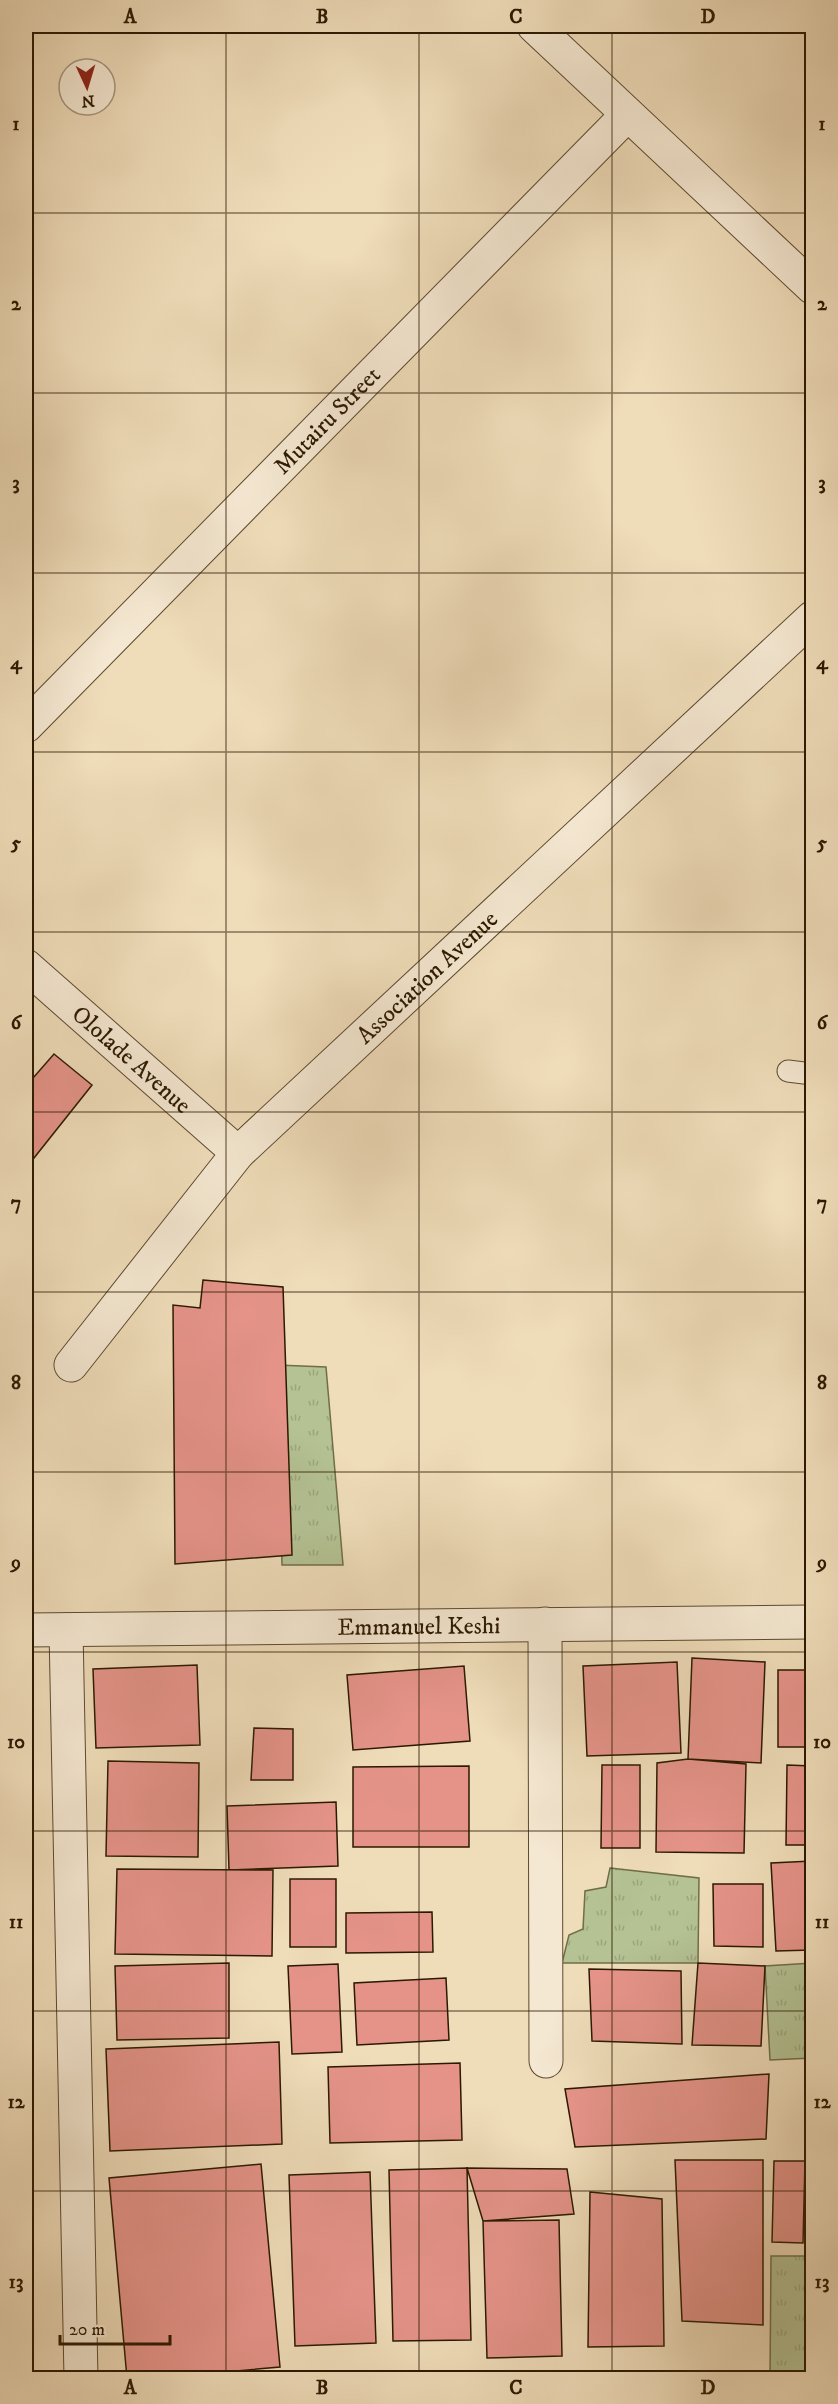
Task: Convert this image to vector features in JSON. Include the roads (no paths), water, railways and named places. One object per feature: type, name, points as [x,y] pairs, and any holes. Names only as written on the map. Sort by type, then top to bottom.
[{"type":"street","points":[[534,26],[813,287]]},
{"type":"street","name":"Mutairu Street","points":[[26,726],[627,115]]},
{"type":"street","name":"Association Avenue","points":[[70,1365],[238,1153],[813,618]]},
{"type":"street","name":"Ololade Avenue","points":[[26,966],[238,1153]]},
{"type":"street","name":"Emmanuel Keshi","points":[[26,1630],[813,1622]]},
{"type":"street","points":[[545,1624],[546,2061]]},
{"type":"street","points":[[66,1630],[81,2379]]},
{"type":"lane","points":[[789,1071],[813,1074]]}]
